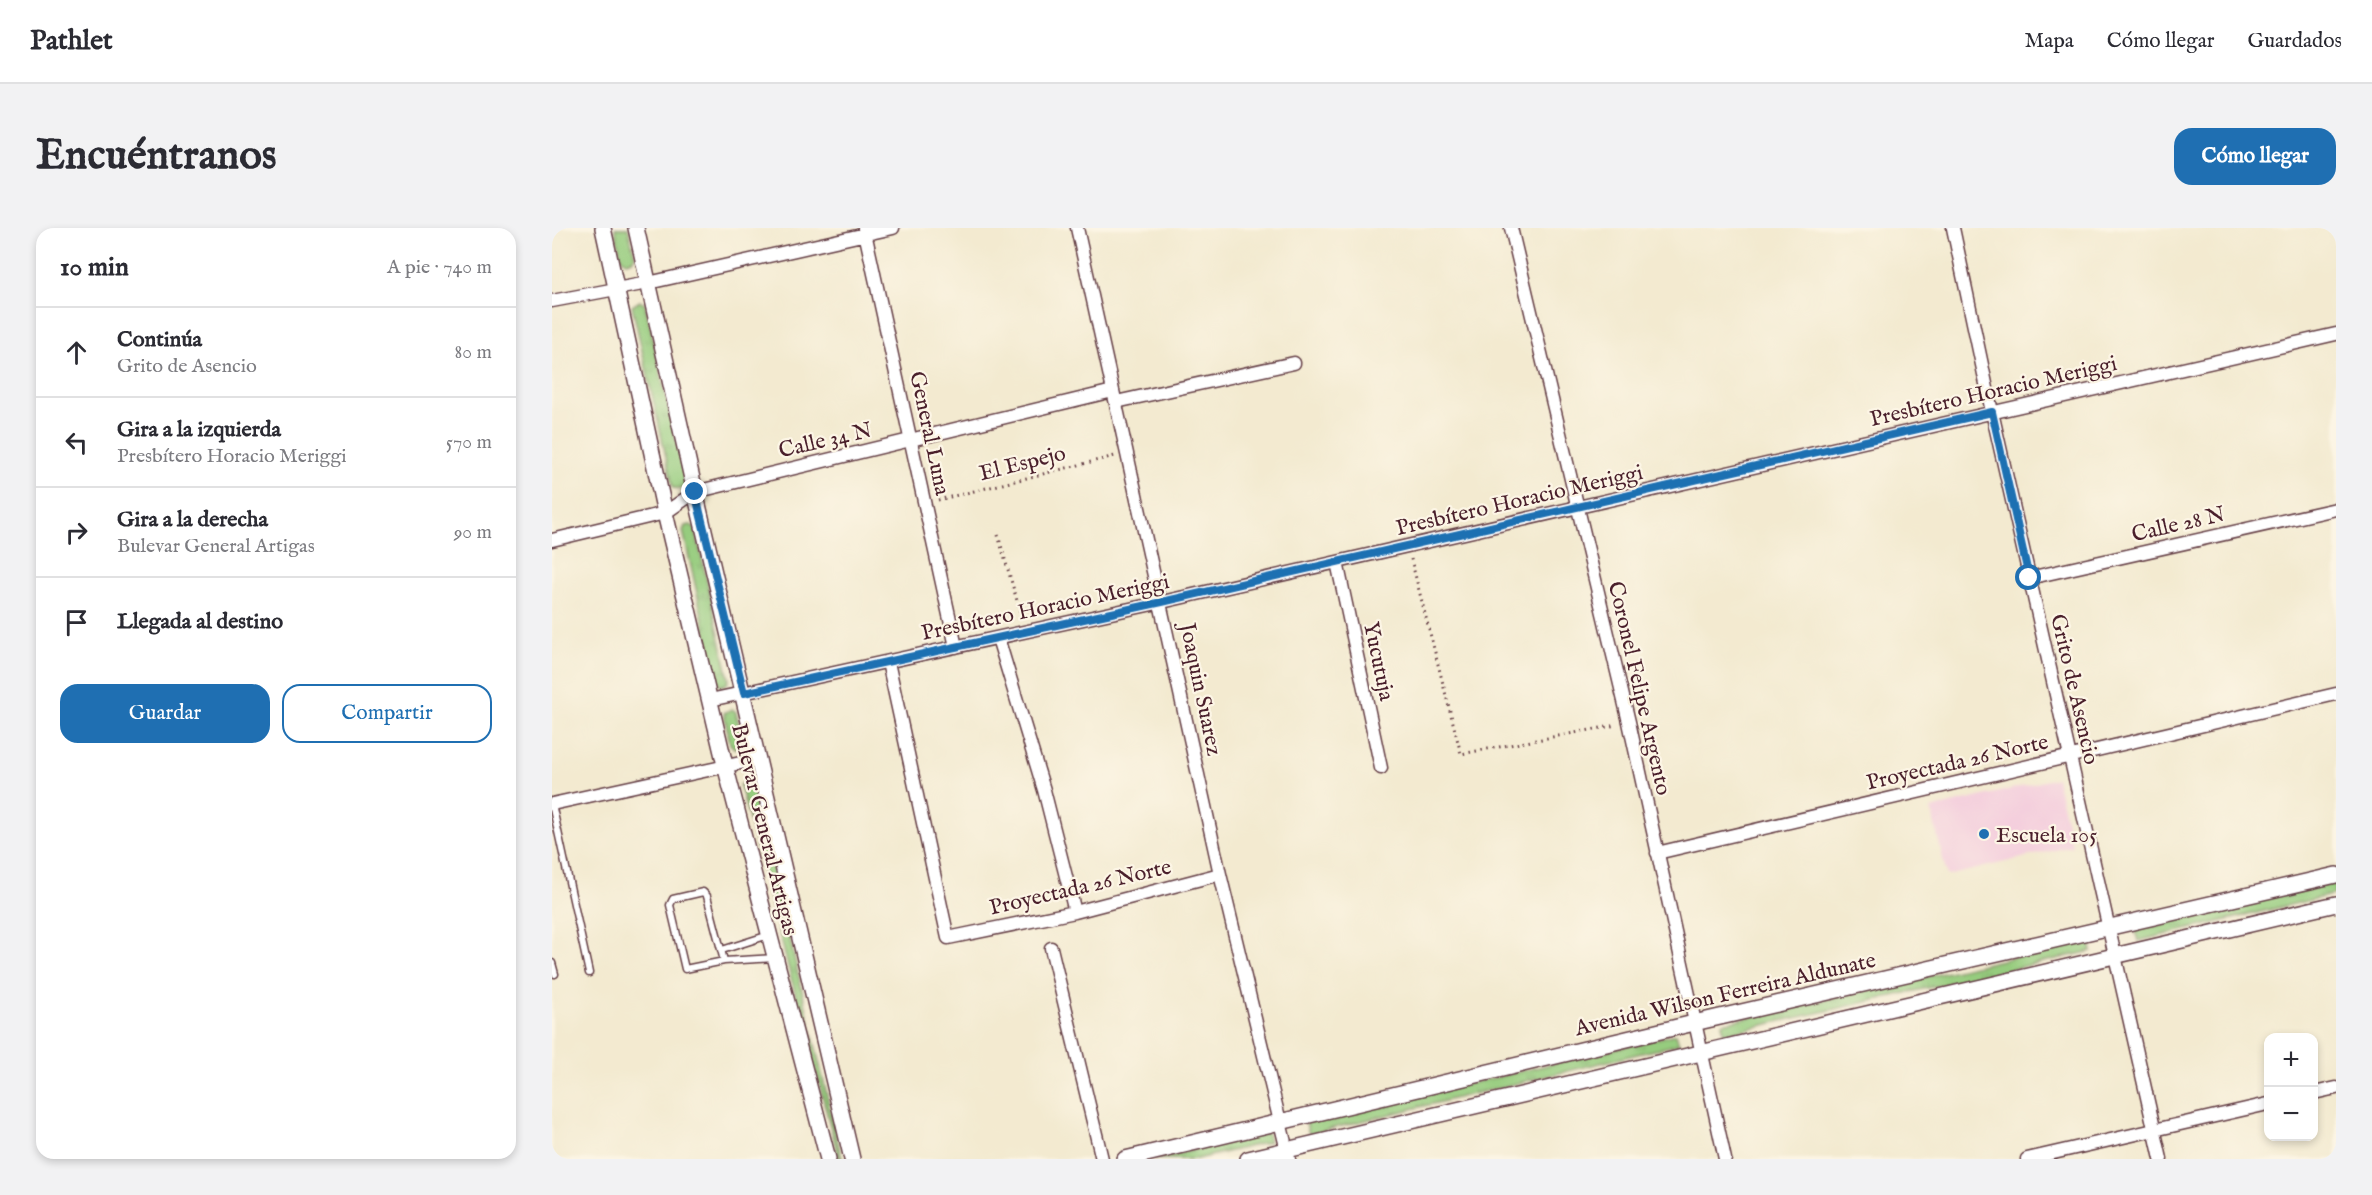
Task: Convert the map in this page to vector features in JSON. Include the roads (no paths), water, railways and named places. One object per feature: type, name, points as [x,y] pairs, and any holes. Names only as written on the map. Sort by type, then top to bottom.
[{"type":"street","name":"Bulevar General Artigas","points":[[603,228],[665,513],[725,765],[828,1159]]},
{"type":"street","name":"Bulevar General Artigas","points":[[636,228],[695,492],[852,1159]]},
{"type":"street","points":[[552,301],[648,283],[864,231],[893,228]]},
{"type":"street","name":"Joaquin Suarez","points":[[1077,228],[1162,602],[1220,874],[1288,1155]]},
{"type":"street","name":"Coronel Felipe Argento","points":[[1511,228],[1629,722],[1725,1159]]},
{"type":"street","name":"Grito de Asencio","points":[[1953,228],[2113,957],[2160,1159]]},
{"type":"street","name":"General Luna","points":[[864,231],[956,647]]},
{"type":"street","name":"Presbítero Horacio Meriggi","points":[[710,700],[1162,602],[2336,334]]},
{"type":"street","name":"Calle 34 N","points":[[552,540],[665,513],[695,492],[911,440],[1115,397],[1294,363]]},
{"type":"street","name":"Calle 28 N","points":[[2029,578],[2336,509]]},
{"type":"street","name":"Yucutuja","points":[[1337,562],[1382,768]]},
{"type":"street","points":[[998,638],[1044,790],[1075,912]]},
{"type":"street","name":"Proyectada 26 Norte","points":[[888,662],[948,938],[1075,912],[1220,874]]},
{"type":"street","name":"Proyectada 26 Norte","points":[[1657,853],[2336,694]]},
{"type":"street","points":[[552,804],[759,759]]},
{"type":"street","name":"Avenida Wilson Ferreira Aldunate","points":[[1125,1159],[1694,1023],[2336,875]]},
{"type":"street","points":[[1248,1159],[1288,1155],[1700,1051],[2336,904]]},
{"type":"street","points":[[1051,948],[1102,1159]]},
{"type":"street","points":[[2318,1093],[2336,1088]]},
{"type":"street","points":[[2027,1159],[2264,1105]]},
{"type":"lane","points":[[552,804],[589,973]]},
{"type":"lane","points":[[724,961],[707,896],[703,892],[673,899],[670,905],[684,968],[687,970],[724,961],[776,958]]},
{"type":"lane","points":[[722,950],[769,935]]},
{"type":"lane","points":[[552,963],[555,974]]},
{"type":"place","name":"Escuela 105","points":[[1984,834]]}]
